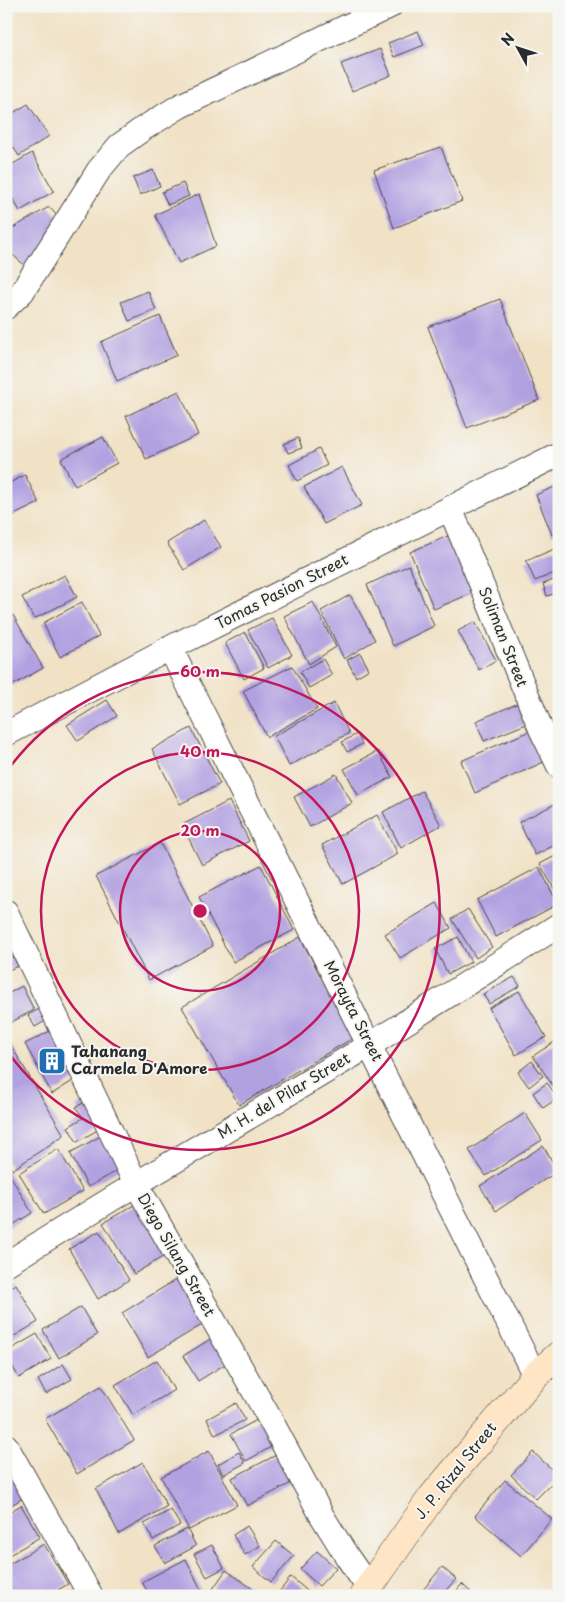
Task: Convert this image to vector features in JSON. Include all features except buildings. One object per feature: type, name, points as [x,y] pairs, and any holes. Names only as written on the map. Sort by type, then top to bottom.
[{"type":"main road","name":"J. P. Rizal Street","points":[[366,1591],[432,1497],[535,1376],[559,1355]]},
{"type":"street","points":[[6,308],[22,292],[99,170],[120,146],[144,128],[180,106],[390,6]]},
{"type":"street","name":"Tomas Pasion Street","points":[[6,734],[170,648],[559,454]]},
{"type":"street","name":"Soliman Street","points":[[450,508],[541,729],[559,766]]},
{"type":"street","name":"Morayta Street","points":[[170,648],[535,1376]]},
{"type":"street","name":"Diego Silang Street","points":[[6,912],[136,1184],[366,1591]]},
{"type":"street","name":"M. H. del Pilar Street","points":[[6,1264],[136,1184],[370,1045],[559,924]]},
{"type":"street","points":[[6,1446],[91,1596]]},
{"type":"place","name":"Tahanang Carmela D'Amore","points":[[52,1061]]}]
